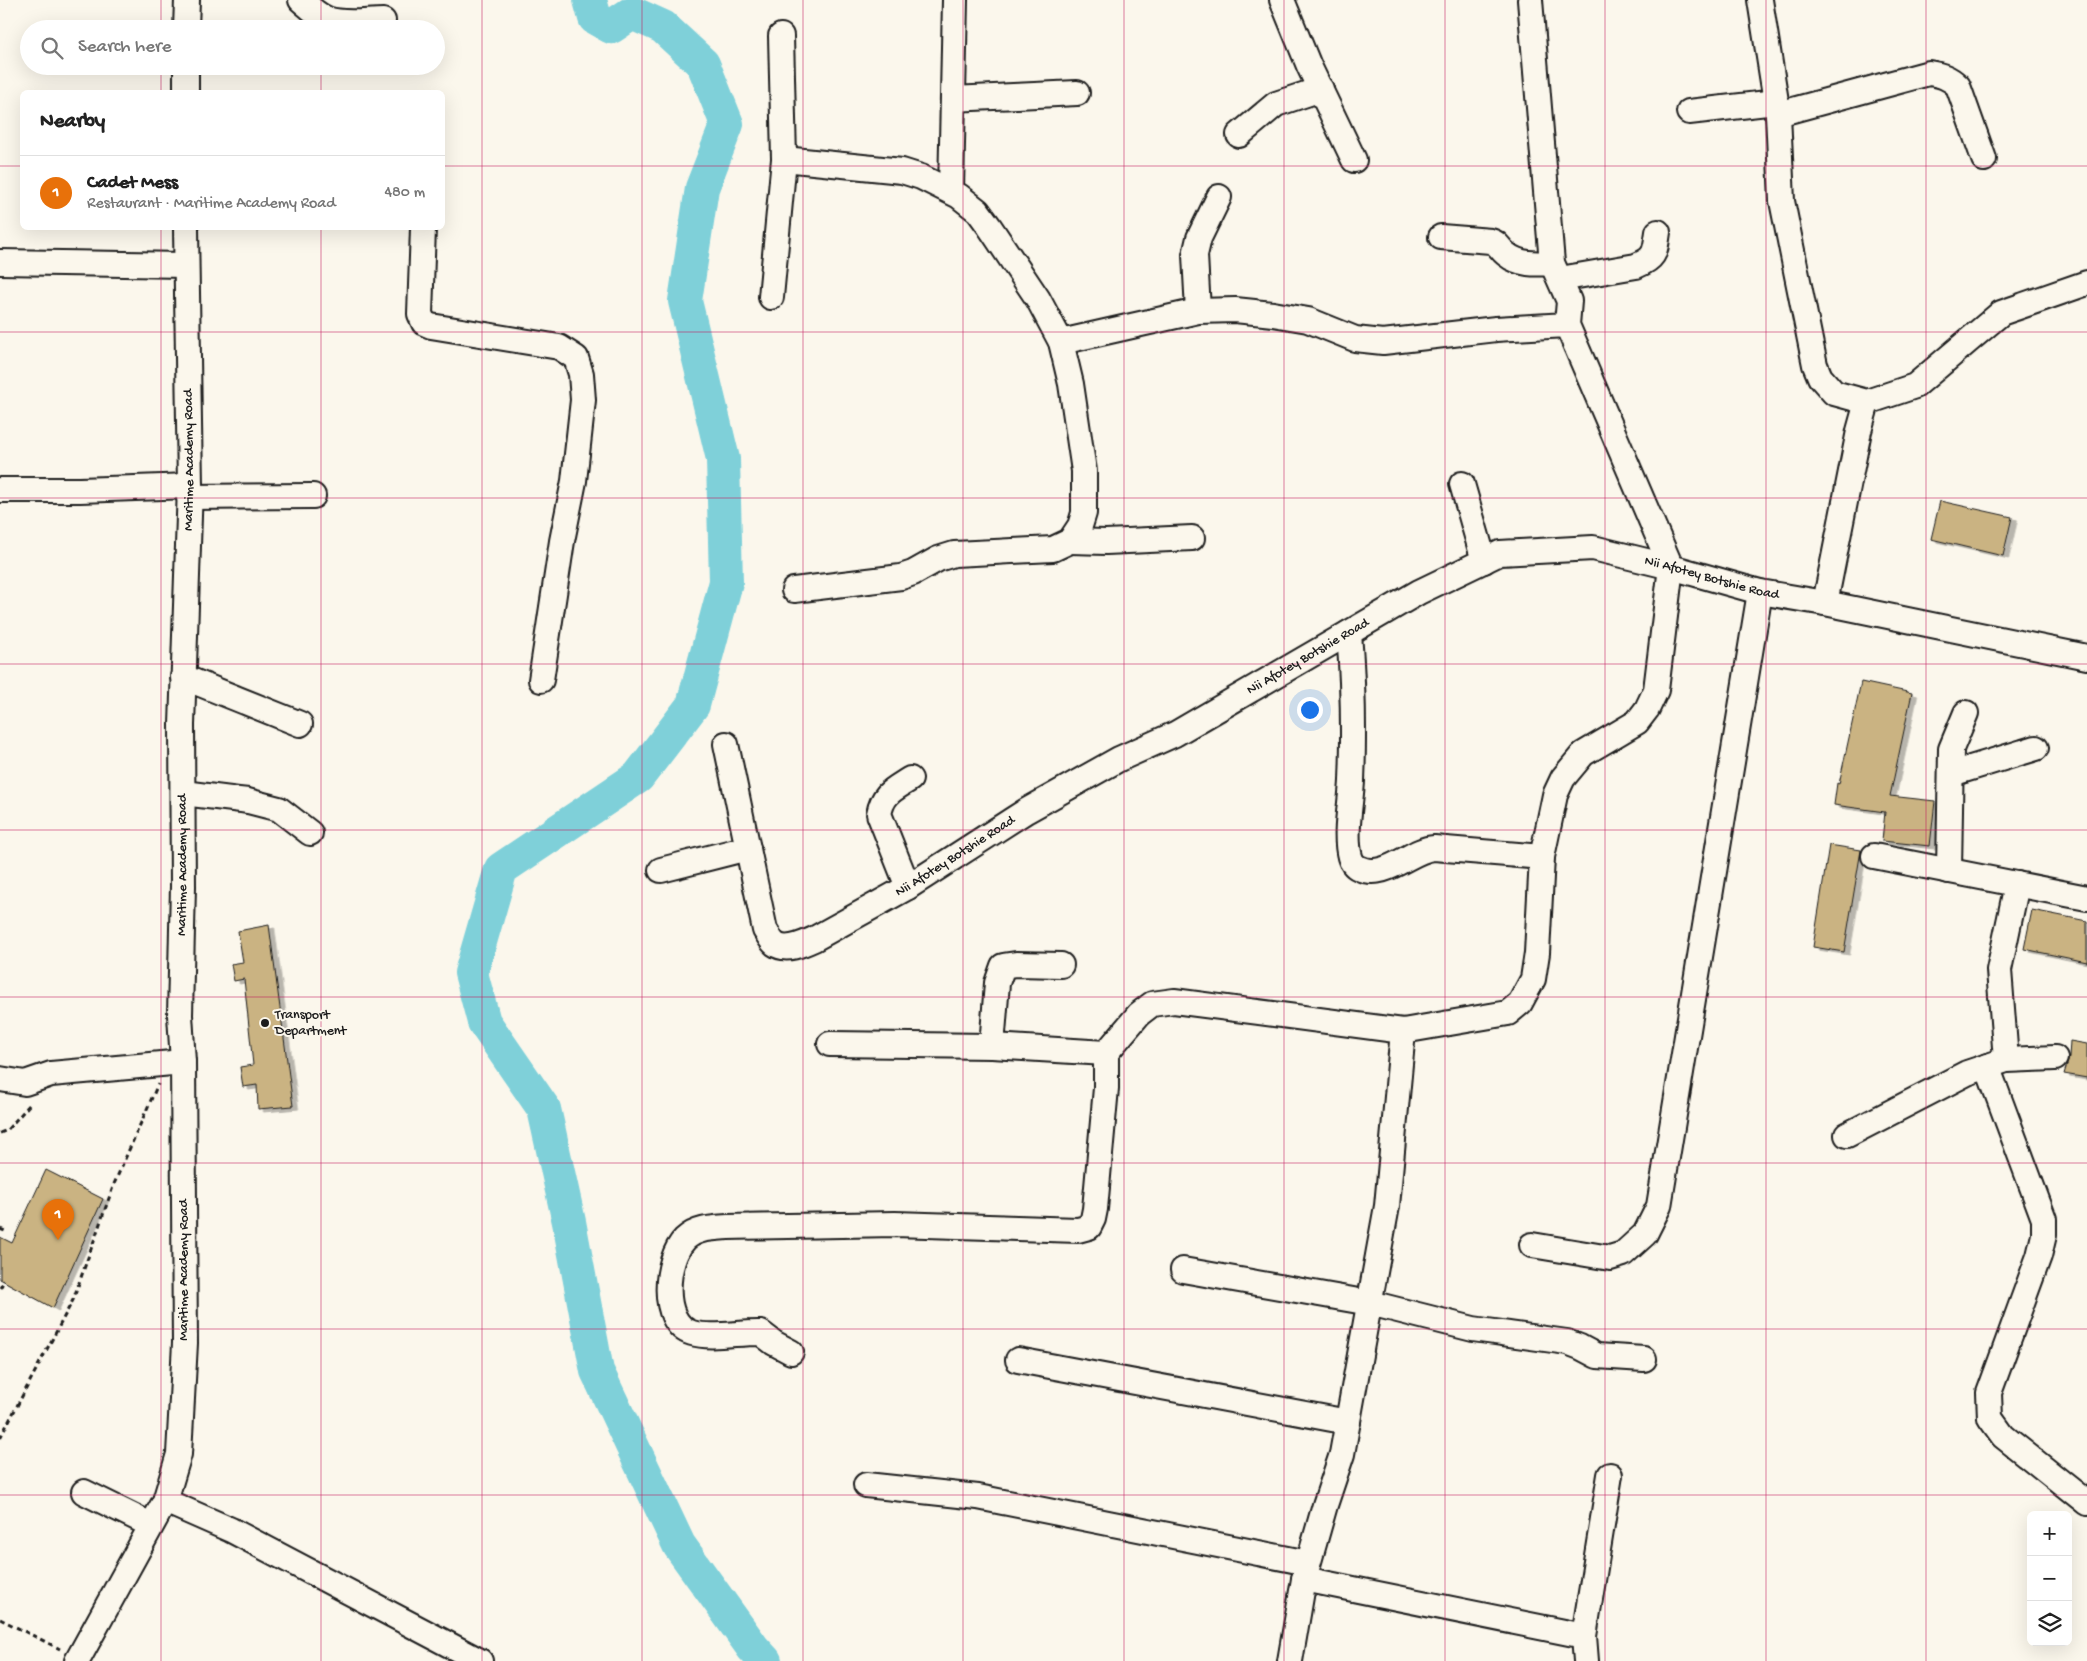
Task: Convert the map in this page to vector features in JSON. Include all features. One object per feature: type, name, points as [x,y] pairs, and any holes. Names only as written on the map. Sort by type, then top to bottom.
[{"type":"street","points":[[183,20],[187,0]]},
{"type":"street","points":[[301,0],[315,12],[332,20]]},
{"type":"street","points":[[951,192],[955,0]]},
{"type":"street","points":[[1282,0],[1309,66],[1354,160]]},
{"type":"street","points":[[791,1352],[761,1333],[715,1335],[692,1333],[678,1325],[672,1312],[670,1277],[672,1261],[686,1238],[706,1228],[728,1227],[895,1224],[1078,1230],[1089,1227],[1095,1209],[1106,1088],[1106,1053],[1139,1014],[1152,1004],[1174,1001],[1403,1031],[1508,1013],[1520,1003],[1533,978],[1537,953],[1542,857],[1555,795],[1563,778],[1583,754],[1637,722],[1647,709],[1656,690],[1671,567],[1567,325],[1569,301],[1556,271],[1530,0]]},
{"type":"street","points":[[1760,0],[1777,108],[1782,201],[1815,365],[1820,377],[1834,393],[1867,402],[1916,386],[2001,314],[2087,283]]},
{"type":"street","points":[[772,297],[784,159],[781,36]]},
{"type":"street","points":[[1689,112],[1777,108],[1930,73],[1951,79],[1958,86],[1984,159]]},
{"type":"street","points":[[186,75],[186,90]]},
{"type":"street","points":[[1239,135],[1276,104],[1321,89]]},
{"type":"street","points":[[953,99],[1077,93]]},
{"type":"street","points":[[784,159],[902,171],[922,177],[951,192],[978,211],[1038,299],[1061,342],[1073,393],[1084,471],[1084,513],[1080,526],[1070,541]]},
{"type":"street","points":[[1198,311],[1194,255],[1199,238],[1219,197]]},
{"type":"street","name":"Maritime Academy Road","points":[[78,1660],[165,1501],[179,1454],[185,1343],[175,1062],[180,1015],[183,677],[189,492],[186,230]]},
{"type":"street","points":[[423,230],[423,259],[419,302],[420,314],[424,323],[431,326],[559,347],[576,358],[581,374],[583,400],[574,481],[562,541],[541,680]]},
{"type":"street","points":[[1441,237],[1495,242],[1506,255],[1556,271],[1636,266],[1651,259],[1655,252],[1658,232]]},
{"type":"street","points":[[0,262],[186,265]]},
{"type":"street","points":[[1061,342],[1198,311],[1235,310],[1273,314],[1308,320],[1355,339],[1383,342],[1496,329],[1567,325]]},
{"type":"street","points":[[1825,603],[1857,441],[1867,402]]},
{"type":"street","points":[[1462,484],[1484,561]]},
{"type":"street","points":[[0,490],[189,492],[313,496]]},
{"type":"street","points":[[794,590],[901,577],[913,573],[938,559],[954,554],[1053,549],[1070,541],[1106,542],[1192,538]]},
{"type":"street","name":"Nii Afotey Botshie Road","points":[[726,744],[765,930],[774,943],[783,947],[799,946],[908,887],[1026,811],[1119,759],[1175,734],[1419,592],[1500,554],[1593,548],[1760,592],[1825,603],[2087,656]]},
{"type":"street","points":[[1532,1245],[1610,1258],[1623,1254],[1645,1234],[1659,1206],[1760,592]]},
{"type":"street","points":[[1349,633],[1352,688],[1352,779],[1349,855],[1354,864],[1362,869],[1385,869],[1428,849],[1542,857]]},
{"type":"street","points":[[183,677],[300,724]]},
{"type":"street","points":[[1949,871],[1951,749],[1966,713]]},
{"type":"street","points":[[1951,774],[2036,748]]},
{"type":"street","points":[[908,887],[879,814],[881,802],[888,793],[910,779]]},
{"type":"street","points":[[183,793],[248,801],[279,809],[310,833]]},
{"type":"street","points":[[661,870],[748,848]]},
{"type":"street","points":[[1874,856],[2087,898]]},
{"type":"street","points":[[2017,884],[1999,970],[1996,1063],[2044,1219],[2044,1235],[2039,1256],[1989,1393],[1990,1418],[2003,1436],[2087,1503]]},
{"type":"street","points":[[992,1046],[997,982],[1003,966],[1016,964],[1061,965]]},
{"type":"street","points":[[1290,1661],[1306,1571],[1342,1454],[1388,1206],[1403,1031]]},
{"type":"street","points":[[830,1044],[992,1046],[1106,1053]]},
{"type":"street","points":[[1847,1135],[1967,1073],[1996,1063],[2055,1058]]},
{"type":"street","points":[[0,1079],[25,1083],[51,1074],[175,1062]]},
{"type":"street","points":[[1183,1270],[1370,1303],[1473,1329],[1567,1342],[1580,1346],[1597,1356],[1644,1359]]},
{"type":"street","points":[[1018,1360],[1348,1422]]},
{"type":"street","points":[[1586,1661],[1584,1636],[1610,1476]]},
{"type":"street","points":[[866,1485],[978,1497],[1584,1636]]},
{"type":"street","points":[[84,1492],[151,1526]]},
{"type":"street","points":[[165,1501],[231,1530],[480,1661]]},
{"type":"path","points":[[0,1438],[73,1300],[114,1184],[175,1062]]},
{"type":"path","points":[[0,1230],[7,1232]]},
{"type":"path","points":[[0,1288],[4,1281]]},
{"type":"path","points":[[0,1619],[78,1660]]},
{"type":"building","points":[[1940,501],[2012,517],[2003,556],[1931,539]]},
{"type":"building","points":[[1861,682],[1912,693],[1890,796],[1935,801],[1930,846],[1882,841],[1885,812],[1834,805],[1837,783],[1839,784]]},
{"type":"building","points":[[1829,845],[1861,850],[1844,952],[1813,947]]},
{"type":"building","points":[[2032,910],[2087,921],[2087,962],[2024,949]]},
{"type":"building","name":"Transport Department","points":[[269,925],[293,1106],[258,1109],[257,1085],[243,1087],[240,1067],[253,1065],[244,979],[234,981],[231,964],[243,962],[238,931]]},
{"type":"building","points":[[2070,1041],[2087,1044],[2087,1078],[2064,1074],[2069,1058]]},
{"type":"building","points":[[46,1170],[103,1199],[53,1308],[0,1279],[0,1237],[12,1243]]},
{"type":"waterway","points":[[590,0],[595,18],[611,27],[632,13],[663,27],[703,64],[727,124],[702,188],[685,301],[723,459],[726,582],[693,705],[638,777],[501,869],[471,973],[484,1022],[544,1109],[569,1222],[597,1371],[679,1545],[753,1648],[765,1661]]},
{"type":"place","name":"Transport Department","points":[[265,1023]]},
{"type":"place","name":"Cadet Mess","points":[[58,1240]]}]
